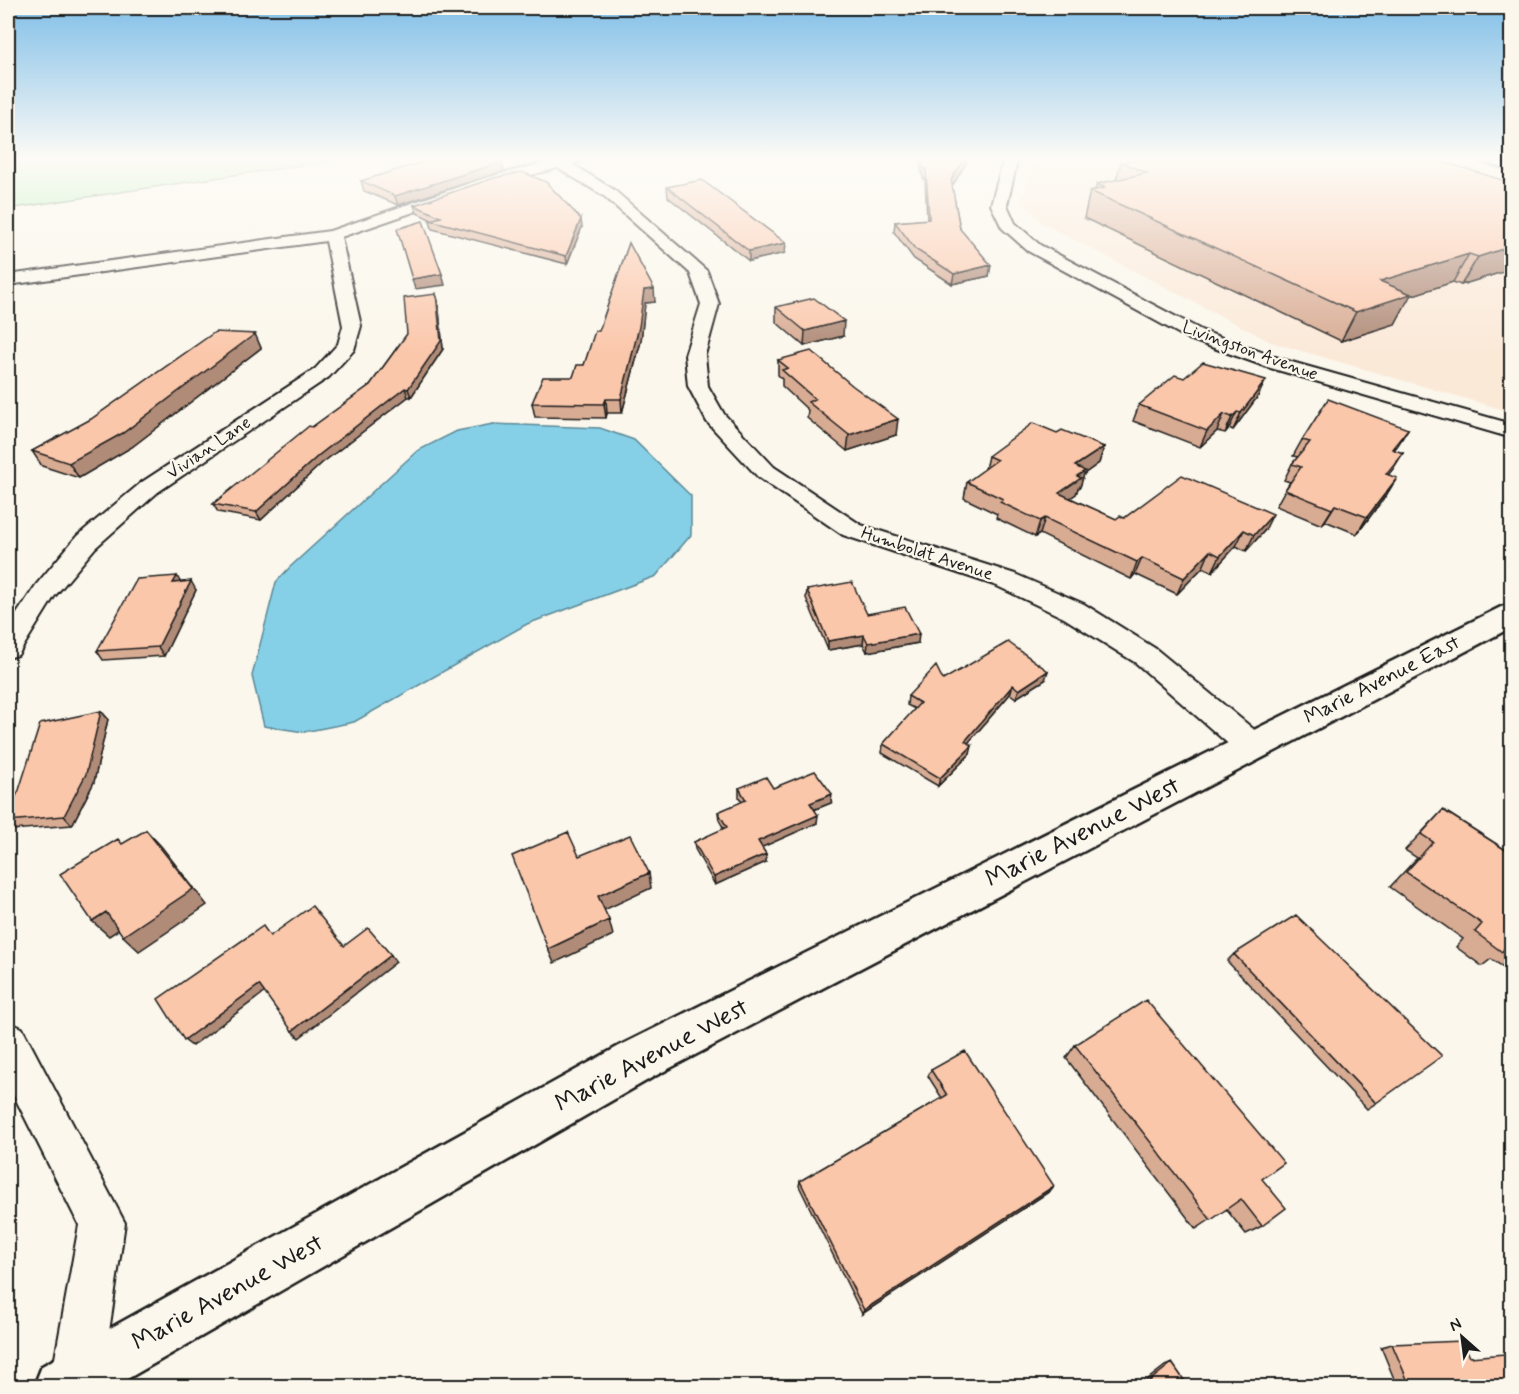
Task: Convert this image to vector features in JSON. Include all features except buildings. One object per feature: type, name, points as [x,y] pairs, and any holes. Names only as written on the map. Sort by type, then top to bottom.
[{"type":"street","points":[[8,280],[333,235],[368,223]]},
{"type":"street","name":"Humboldt Avenue","points":[[643,223],[698,271],[711,304],[695,355],[698,386],[715,417],[766,472],[852,530],[1006,580],[1074,611],[1146,656],[1252,746]]},
{"type":"street","name":"Livingston Avenue","points":[[1007,223],[1034,248],[1196,335],[1274,363],[1512,432]]},
{"type":"street","name":"Vivian Lane","points":[[8,648],[45,591],[86,542],[150,487],[322,373],[347,346],[352,326],[333,235]]},
{"type":"street","name":"Marie Avenue East","points":[[1252,746],[1512,614]]},
{"type":"street","name":"Marie Avenue West","points":[[71,1384],[637,1061],[1252,746]]},
{"type":"street","points":[[8,1042],[102,1223],[71,1384]]},
{"type":"shaded area","points":[[1042,223],[1511,223],[1511,412],[1271,342]]},
{"type":"water","points":[[493,424],[600,428],[634,440],[691,496],[691,535],[656,576],[527,624],[354,722],[304,732],[264,726],[252,676],[276,582],[417,451],[457,431]]}]
